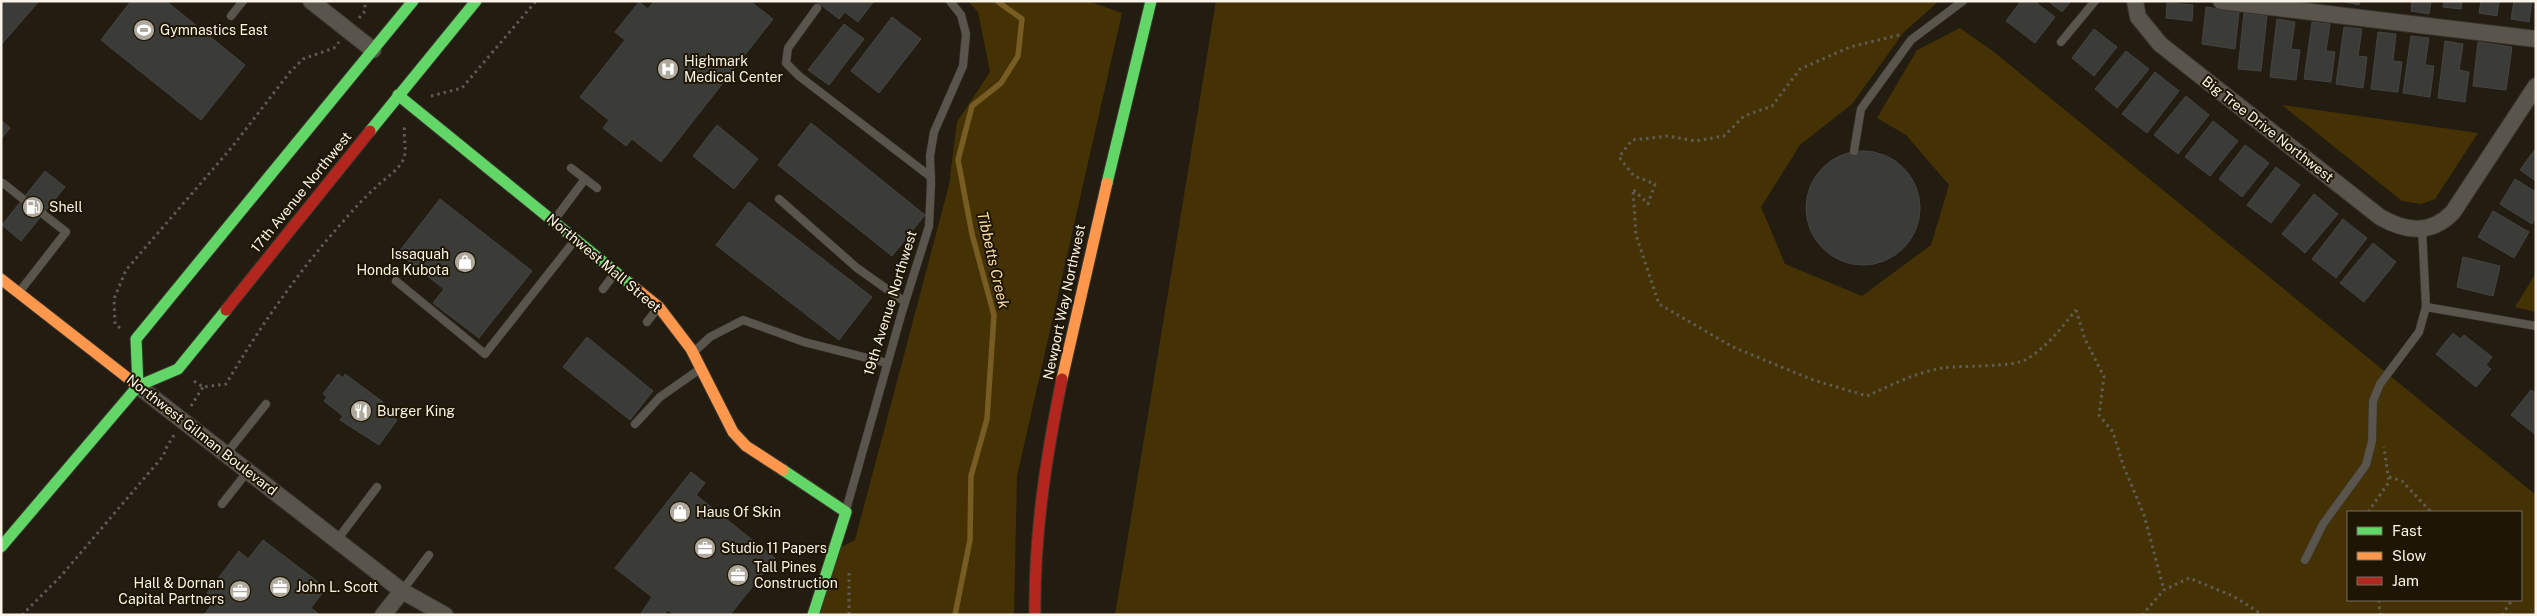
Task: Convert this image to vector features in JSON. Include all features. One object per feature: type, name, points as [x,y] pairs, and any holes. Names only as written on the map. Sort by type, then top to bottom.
[{"type":"street","points":[[311,1],[372,50]]},
{"type":"street","points":[[138,386],[136,339],[413,1]]},
{"type":"street","name":"17th Avenue Northwest","points":[[1,548],[138,386],[178,369],[476,1]]},
{"type":"street","name":"Newport Way Northwest","points":[[1035,615],[1036,558],[1048,451],[1078,300],[1151,1]]},
{"type":"street","name":"Big Tree Drive Northwest","points":[[2136,1],[2138,17],[2160,44],[2380,217],[2406,229],[2422,228]]},
{"type":"street","points":[[2220,1],[2536,39]]},
{"type":"street","points":[[2422,228],[2432,227],[2443,222],[2453,212],[2536,86]]},
{"type":"street","name":"Northwest Mall Street","points":[[398,96],[554,220],[659,307],[676,327],[693,353],[729,424],[746,446],[846,512]]},
{"type":"street","name":"Northwest Gilman Boulevard","points":[[1,279],[402,591],[445,615]]},
{"type":"street","name":"19th Avenue Northwest","points":[[813,615],[846,512]]},
{"type":"street","points":[[383,615],[402,591]]},
{"type":"street","name":"Northwest Gilman Boulevard","points":[[402,591],[423,615]]},
{"type":"lane","points":[[231,16],[243,1]]},
{"type":"lane","name":"19th Avenue Northwest","points":[[846,512],[887,363],[929,226],[930,156],[934,132],[963,66],[966,34],[961,15],[950,1]]},
{"type":"lane","points":[[1854,151],[1861,109],[1911,40],[1963,1]]},
{"type":"lane","points":[[2062,42],[2095,1]]},
{"type":"lane","points":[[817,8],[788,48],[786,63],[799,76],[931,177]]},
{"type":"lane","points":[[570,168],[597,188]]},
{"type":"lane","points":[[554,220],[585,179]]},
{"type":"lane","points":[[1,184],[3,183],[23,199]]},
{"type":"lane","points":[[778,199],[857,268],[905,302]]},
{"type":"lane","points":[[19,293],[66,232],[43,214]]},
{"type":"lane","points":[[2305,560],[2323,524],[2366,465],[2372,441],[2374,402],[2380,384],[2419,332],[2426,307],[2422,228]]},
{"type":"lane","points":[[396,281],[485,354],[576,239]]},
{"type":"lane","points":[[603,289],[616,272]]},
{"type":"lane","points":[[647,322],[659,307]]},
{"type":"lane","points":[[2426,307],[2536,326]]},
{"type":"lane","points":[[693,353],[710,337],[744,320],[804,342],[887,363]]},
{"type":"lane","points":[[636,424],[660,397],[702,368]]},
{"type":"lane","points":[[226,454],[266,404]]},
{"type":"lane","points":[[222,504],[248,471]]},
{"type":"lane","points":[[337,540],[377,487]]},
{"type":"lane","points":[[402,591],[429,555]]},
{"type":"path","points":[[431,96],[462,88],[536,1]]},
{"type":"path","points":[[365,2],[365,11]]},
{"type":"path","points":[[1901,34],[1850,47],[1800,69],[1772,106],[1744,116],[1724,136],[1695,141],[1668,136],[1632,140],[1619,157],[1634,176],[1655,184],[1648,204],[1633,189],[1636,235],[1659,304],[1733,347],[1813,380],[1867,396],[1902,380],[1943,368],[1989,366],[2026,360],[2056,333],[2076,310],[2085,339],[2104,377],[2099,415],[2113,432],[2123,465],[2144,515],[2164,590]]},
{"type":"path","points":[[115,324],[114,299],[126,270],[232,147],[290,72],[303,59],[334,48]]},
{"type":"path","points":[[203,387],[226,384],[257,333],[307,263],[341,223],[398,167],[403,160],[406,147],[404,126]]},
{"type":"path","points":[[22,615],[61,576],[152,470],[164,455],[165,450]]},
{"type":"path","points":[[2388,477],[2402,481],[2430,511]]},
{"type":"path","points":[[2142,615],[2164,590],[2189,578],[2233,596],[2263,615]]},
{"type":"path","points":[[2379,601],[2380,615]]},
{"type":"path","points":[[2502,615],[2511,601]]},
{"type":"shaded area","points":[[968,1],[1088,1],[1122,13],[1017,476],[1014,615],[813,615],[833,551],[855,540],[949,185],[957,122],[990,72],[978,12]]},
{"type":"shaded area","points":[[1216,1],[1939,1],[1904,32],[1852,104],[1800,145],[1761,207],[1785,264],[1862,296],[1931,245],[1949,185],[1906,135],[1877,118],[1917,50],[1960,28],[1994,52],[2536,495],[2536,615],[1115,615]]},
{"type":"shaded area","points":[[2282,105],[2478,133],[2435,199],[2421,204],[2402,201]]},
{"type":"shaded area","points":[[2536,273],[2536,312],[2515,307]]},
{"type":"building","points":[[1,1],[39,1],[1,45]]},
{"type":"building","points":[[131,1],[166,1],[245,65],[201,120],[101,40]]},
{"type":"building","name":"Highmark Medical Center","points":[[654,1],[750,1],[773,19],[661,162],[632,139],[626,146],[603,128],[609,120],[580,97],[625,40],[615,32],[639,2],[648,9]]},
{"type":"building","points":[[816,1],[874,1],[858,22],[845,12],[839,19]]},
{"type":"building","points":[[2021,1],[2034,1],[2055,17],[2035,43],[2006,21]]},
{"type":"building","points":[[2048,1],[2071,1],[2062,12]]},
{"type":"building","points":[[2341,1],[2360,1],[2359,5]]},
{"type":"building","points":[[2412,1],[2431,1],[2429,14],[2411,11]]},
{"type":"building","points":[[2444,1],[2462,1],[2461,9],[2443,7]]},
{"type":"building","points":[[2481,1],[2499,1],[2497,16],[2479,13]]},
{"type":"building","points":[[2514,1],[2532,1],[2529,22],[2511,19]]},
{"type":"building","points":[[2167,3],[2193,5],[2192,21],[2166,18]]},
{"type":"building","points":[[2206,7],[2239,12],[2235,49],[2202,44]]},
{"type":"building","points":[[2244,13],[2267,16],[2261,71],[2238,69]]},
{"type":"building","points":[[892,17],[921,39],[879,93],[851,71]]},
{"type":"building","points":[[2277,19],[2295,22],[2291,49],[2300,50],[2296,80],[2270,77]]},
{"type":"building","points":[[2312,22],[2330,24],[2326,51],[2335,52],[2331,82],[2304,79]]},
{"type":"building","points":[[844,24],[864,39],[829,85],[808,70]]},
{"type":"building","points":[[2344,27],[2362,29],[2358,56],[2367,57],[2363,88],[2336,84]]},
{"type":"building","points":[[2094,29],[2117,47],[2094,76],[2072,58]]},
{"type":"building","points":[[2378,32],[2396,34],[2393,61],[2402,62],[2398,92],[2371,89]]},
{"type":"building","points":[[2411,36],[2429,38],[2425,65],[2434,66],[2430,97],[2403,93]]},
{"type":"building","points":[[2445,41],[2463,44],[2459,70],[2469,72],[2465,102],[2438,98]]},
{"type":"building","points":[[2478,42],[2512,47],[2506,90],[2473,86]]},
{"type":"building","points":[[2126,51],[2149,69],[2117,108],[2095,89]]},
{"type":"building","points":[[2155,72],[2179,91],[2147,133],[2122,114]]},
{"type":"building","points":[[2186,96],[2209,115],[2178,154],[2154,135]]},
{"type":"building","points":[[1,120],[10,128],[1,139]]},
{"type":"building","points":[[2213,121],[2238,141],[2210,176],[2185,157]]},
{"type":"building","points":[[811,123],[925,215],[892,256],[778,165]]},
{"type":"building","points":[[717,125],[758,159],[734,189],[693,156]]},
{"type":"building","points":[[2245,145],[2269,163],[2242,197],[2219,179]]},
{"type":"building","points":[[2536,148],[2536,181],[2520,170]]},
{"type":"building","points":[[1863,151],[1885,156],[1903,168],[1915,186],[1920,208],[1915,230],[1903,248],[1885,260],[1863,265],[1841,260],[1823,248],[1811,230],[1806,208],[1811,186],[1823,168],[1841,156]]},
{"type":"building","points":[[2276,167],[2300,185],[2271,223],[2247,205]]},
{"type":"building","name":"Shell","points":[[45,171],[65,187],[21,241],[2,225]]},
{"type":"building","points":[[2515,179],[2536,192],[2536,218],[2532,224],[2500,204]]},
{"type":"building","points":[[2314,194],[2338,214],[2305,253],[2282,234]]},
{"type":"building","name":"Issaquah Honda Kubota","points":[[440,199],[532,271],[479,338],[433,303],[444,289],[398,253]]},
{"type":"building","points":[[749,202],[872,297],[839,340],[716,245]]},
{"type":"building","points":[[2493,211],[2529,232],[2514,258],[2478,237]]},
{"type":"building","points":[[2343,219],[2367,238],[2336,278],[2312,259]]},
{"type":"building","points":[[2373,243],[2396,262],[2364,302],[2340,283]]},
{"type":"building","points":[[2463,257],[2500,266],[2493,296],[2457,287]]},
{"type":"building","points":[[2453,333],[2460,339],[2464,335],[2492,357],[2486,365],[2491,369],[2476,387],[2436,354]]},
{"type":"building","points":[[587,337],[653,391],[630,420],[563,367]]},
{"type":"building","name":"Burger King","points":[[338,374],[343,378],[345,374],[383,402],[380,407],[397,420],[379,445],[340,420],[343,416],[324,401],[327,397],[323,394]]},
{"type":"building","points":[[2531,390],[2536,393],[2536,435],[2511,415]]},
{"type":"building","points":[[691,472],[705,483],[696,495],[775,558],[730,615],[674,615],[668,610],[664,615],[640,615],[652,597],[615,568]]},
{"type":"building","points":[[263,540],[326,588],[311,608],[320,615],[204,615],[215,600],[207,593],[239,551],[248,559]]},
{"type":"waterway","name":"Tibbetts Creek","points":[[955,615],[970,540],[971,476],[987,419],[994,315],[972,234],[958,160],[972,106],[1001,83],[1018,56],[1022,19],[997,1]]},
{"type":"traffic: fast","points":[[138,386],[136,339],[413,1]]},
{"type":"traffic: fast","points":[[370,131],[476,1]]},
{"type":"traffic: fast","points":[[1107,183],[1151,1]]},
{"type":"traffic: fast","points":[[398,95],[634,287]]},
{"type":"traffic: fast","points":[[1,547],[138,386],[178,369],[226,310]]},
{"type":"traffic: fast","points":[[783,470],[846,512],[813,615]]},
{"type":"traffic: slow","points":[[1062,379],[1107,183]]},
{"type":"traffic: slow","points":[[1,279],[138,386]]},
{"type":"traffic: slow","points":[[634,287],[659,307],[691,349],[733,432],[746,446],[783,470]]},
{"type":"traffic: jam","points":[[226,310],[370,131]]},
{"type":"traffic: jam","points":[[1035,615],[1035,585],[1042,496],[1062,379]]},
{"type":"place","name":"Gymnastics East","points":[[144,30]]},
{"type":"place","name":"Highmark Medical Center","points":[[668,69]]},
{"type":"place","name":"Shell","points":[[33,207]]},
{"type":"place","name":"Issaquah Honda Kubota","points":[[465,262]]},
{"type":"place","name":"Burger King","points":[[361,411]]},
{"type":"place","name":"Haus Of Skin","points":[[680,512]]},
{"type":"place","name":"Studio 11 Papers","points":[[705,548]]},
{"type":"place","name":"Tall Pines Construction","points":[[738,575]]},
{"type":"place","name":"John L. Scott","points":[[280,587]]},
{"type":"place","name":"Hall & Dornan Capital Partners","points":[[240,591]]}]
